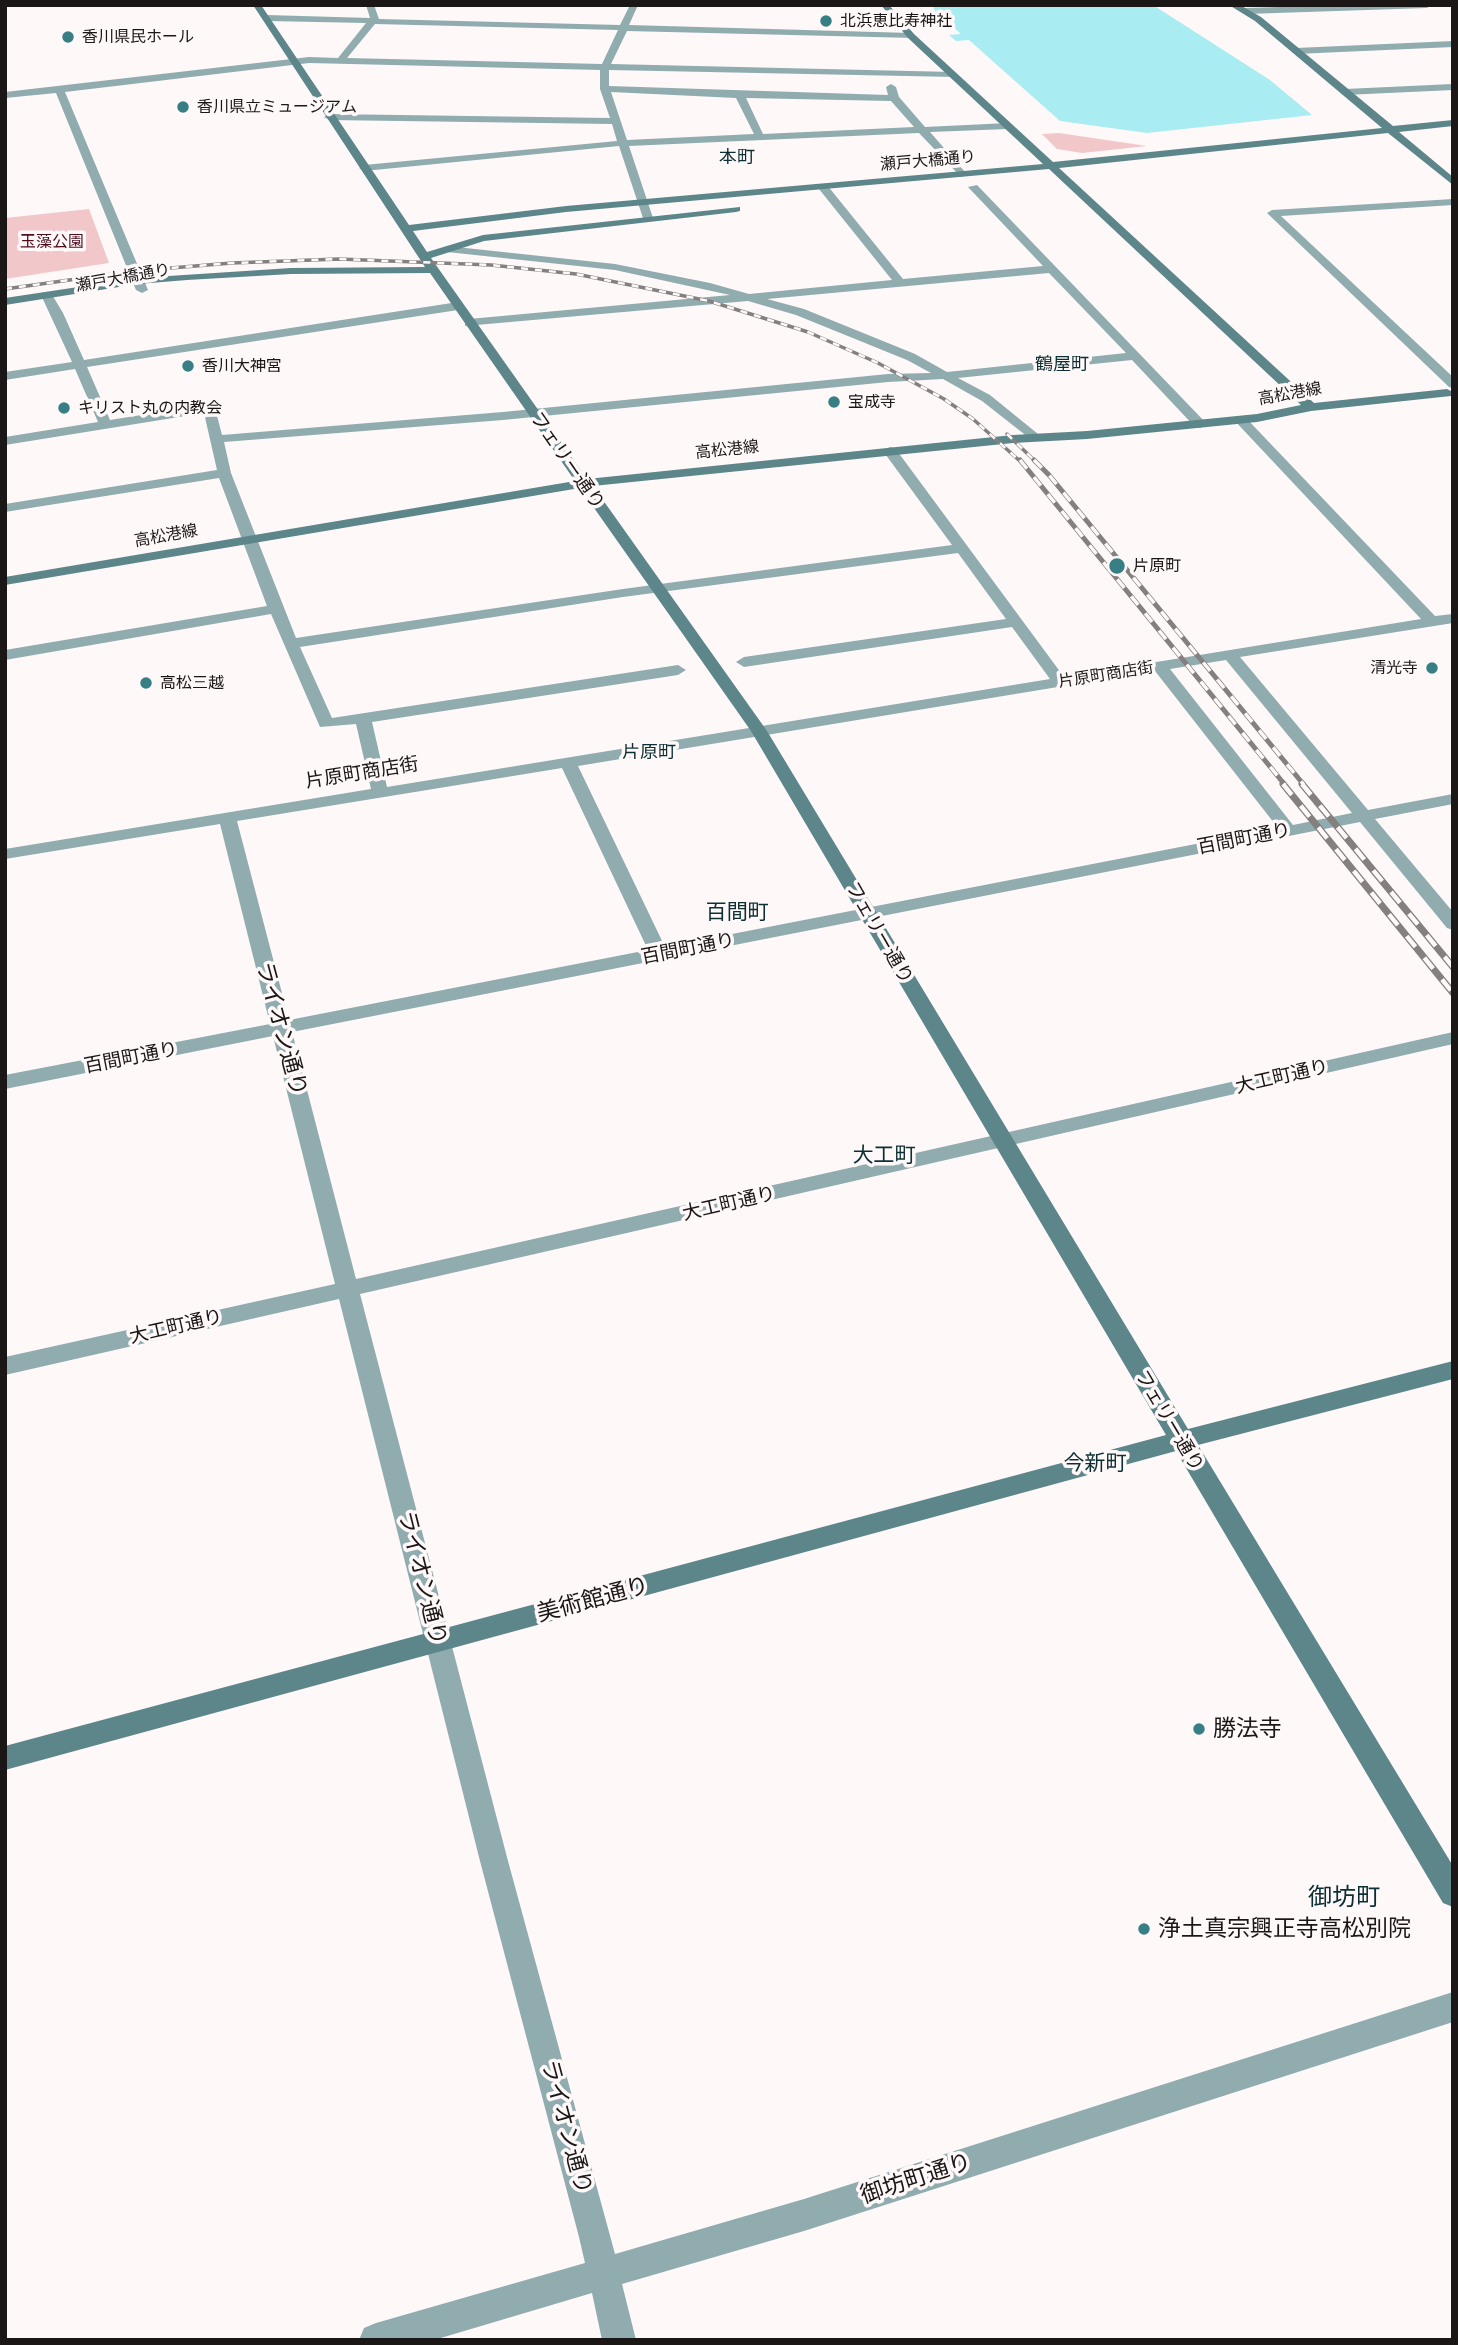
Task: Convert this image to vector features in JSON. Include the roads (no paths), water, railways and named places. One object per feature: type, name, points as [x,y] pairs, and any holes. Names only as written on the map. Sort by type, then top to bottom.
[{"type":"street","name":"フェリー通り","points":[[257,5],[329,117],[469,323],[759,731],[1453,1893]]},
{"type":"street","points":[[341,60],[375,18],[370,5]]},
{"type":"street","points":[[634,5],[603,72],[605,89],[648,218]]},
{"type":"street","points":[[885,5],[911,36],[1051,165],[1058,178],[1311,407]]},
{"type":"street","points":[[1233,5],[1246,11],[1296,51],[1453,182]]},
{"type":"street","points":[[1246,11],[1427,5]]},
{"type":"street","points":[[267,18],[911,36]]},
{"type":"street","points":[[1296,51],[1453,44]]},
{"type":"street","points":[[5,95],[295,61],[341,60],[953,75]]},
{"type":"street","points":[[888,75],[894,98],[961,174]]},
{"type":"street","points":[[1345,92],[1453,87]]},
{"type":"street","points":[[605,89],[740,96],[894,98]]},
{"type":"street","points":[[59,90],[140,286]]},
{"type":"street","points":[[740,96],[760,137]]},
{"type":"street","points":[[329,117],[615,121]]},
{"type":"street","name":"瀬戸大橋通り","points":[[406,229],[566,209],[961,174],[1453,123]]},
{"type":"street","points":[[364,168],[623,144],[1008,126]]},
{"type":"street","points":[[1390,143],[1425,139]]},
{"type":"street","points":[[1058,178],[1078,176]]},
{"type":"street","name":"瀬戸大橋通り","points":[[959,188],[979,186],[1052,269]]},
{"type":"street","points":[[823,187],[828,199],[900,283]]},
{"type":"street","points":[[828,199],[847,197]]},
{"type":"street","points":[[1451,390],[1272,214],[1453,202]]},
{"type":"street","points":[[424,257],[483,238],[751,207]]},
{"type":"street","points":[[447,249],[615,267],[751,297],[878,342],[946,375],[986,398],[1033,437]]},
{"type":"street","points":[[469,323],[1052,269],[1200,424]]},
{"type":"street","name":"瀬戸大橋通り","points":[[5,302],[50,300],[246,273],[433,270]]},
{"type":"street","points":[[50,300],[105,424]]},
{"type":"street","name":"瀬戸大橋通り","points":[[5,313],[50,300]]},
{"type":"street","points":[[5,376],[458,306]]},
{"type":"street","points":[[216,439],[533,413],[888,378],[910,380],[1136,356]]},
{"type":"street","name":"高松港線","points":[[5,581],[584,483],[1033,437],[1087,435],[1240,420],[1311,407],[1451,390]]},
{"type":"street","points":[[5,441],[209,408],[224,473],[275,609],[326,724],[678,670]]},
{"type":"street","points":[[1240,420],[1431,621]]},
{"type":"street","points":[[890,451],[1060,682]]},
{"type":"street","points":[[5,508],[224,473]]},
{"type":"street","points":[[290,644],[659,588],[961,548]]},
{"type":"street","points":[[5,655],[275,609]]},
{"type":"street","name":"片原町商店街","points":[[5,854],[1453,618]]},
{"type":"street","points":[[744,662],[1014,622]]},
{"type":"street","points":[[1230,655],[1453,924]]},
{"type":"street","points":[[1160,667],[1289,831]]},
{"type":"street","points":[[363,718],[380,792]]},
{"type":"street","points":[[567,761],[660,954]]},
{"type":"street","name":"百間町通り","points":[[5,1082],[1453,799]]},
{"type":"street","name":"ライオン通り","points":[[227,817],[619,2340]]},
{"type":"street","name":"大工町通り","points":[[5,1366],[1453,1038]]},
{"type":"street","name":"美術館通り","points":[[5,1758],[1453,1370]]},
{"type":"street","name":"御坊町通り","points":[[376,2340],[804,2215],[1453,2007]]},
{"type":"water","points":[[933,5],[1153,5],[1270,80],[1312,115],[1147,133],[1060,121],[969,40],[956,41],[949,35],[961,34],[935,11]]},
{"type":"railway","points":[[5,289],[134,271],[232,263],[339,259],[491,265],[576,274],[709,301],[808,332],[878,363],[944,399],[973,419],[1021,462]]},
{"type":"railway","points":[[1007,434],[1036,462]]},
{"type":"railway","points":[[1020,460],[1285,785]]},
{"type":"railway","points":[[1036,462],[1304,785]]},
{"type":"railway","points":[[1283,784],[1453,993]]},
{"type":"railway","points":[[1302,784],[1453,967]]},
{"type":"place","name":"北浜恵比寿神社","points":[[826,21]]},
{"type":"place","name":"香川県民ホール","points":[[68,37]]},
{"type":"place","name":"香川県立ミュージアム","points":[[183,107]]},
{"type":"place","name":"香川大神宮","points":[[188,366]]},
{"type":"place","name":"宝成寺","points":[[834,402]]},
{"type":"place","name":"キリスト丸の内教会","points":[[64,408]]},
{"type":"place","name":"片原町","points":[[1117,566]]},
{"type":"place","name":"清光寺","points":[[1432,668]]},
{"type":"place","name":"高松三越","points":[[146,683]]},
{"type":"place","name":"勝法寺","points":[[1199,1729]]},
{"type":"place","name":"浄土真宗興正寺高松別院","points":[[1144,1929]]},
{"type":"district","name":"本町","points":[[737,158]]},
{"type":"district","name":"鶴屋町","points":[[1062,365]]},
{"type":"district","name":"片原町","points":[[649,753]]},
{"type":"district","name":"百間町","points":[[737,913]]},
{"type":"district","name":"大工町","points":[[884,1156]]},
{"type":"district","name":"今新町","points":[[1095,1464]]},
{"type":"district","name":"御坊町","points":[[1344,1898]]},
{"type":"park label","name":"玉藻公園","points":[[52,242]]}]
